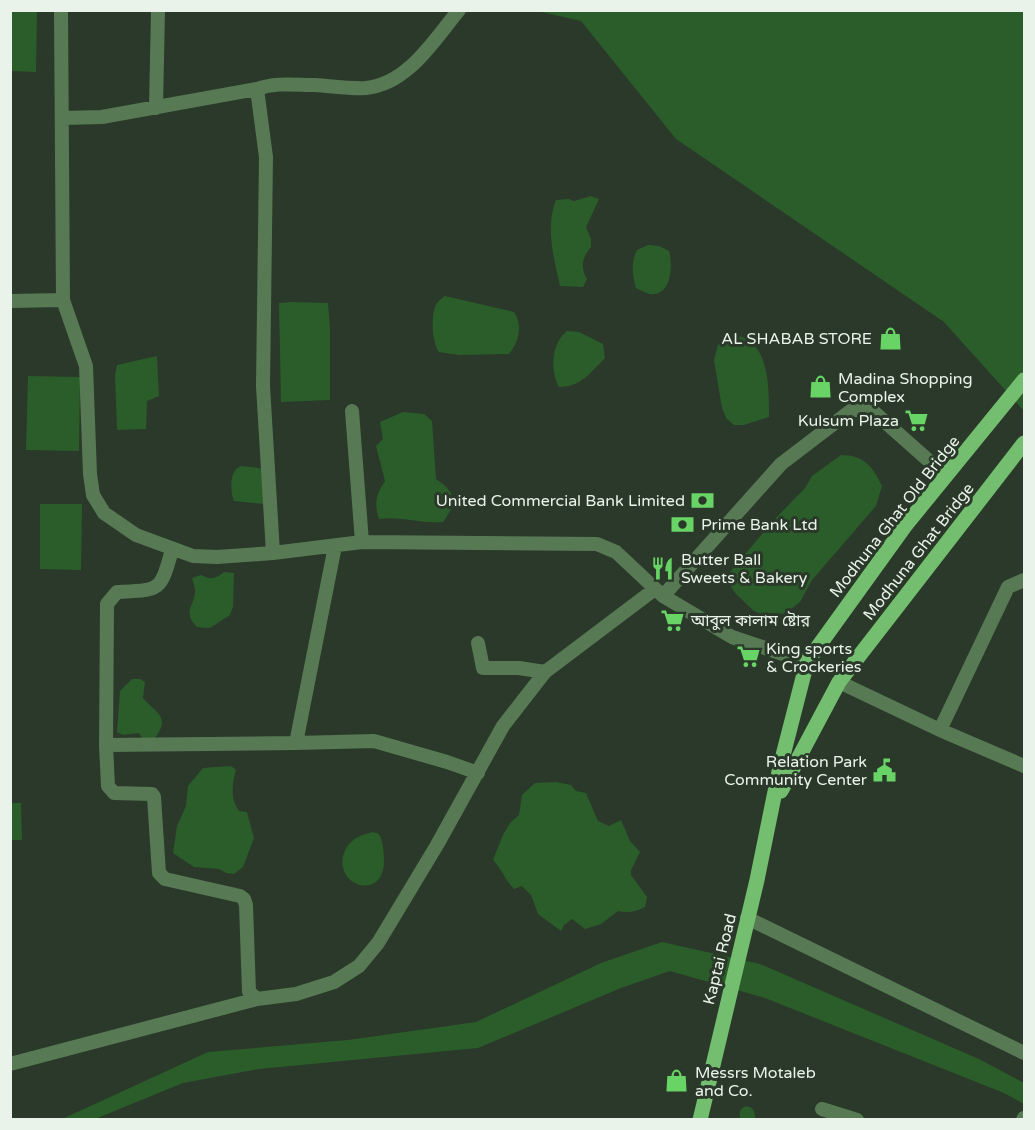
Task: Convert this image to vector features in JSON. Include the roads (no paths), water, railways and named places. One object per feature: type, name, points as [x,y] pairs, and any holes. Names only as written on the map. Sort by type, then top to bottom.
[{"type":"main road","name":"Modhuna Ghat Old Bridge","points":[[772,807],[807,662],[905,526],[1024,380]]},
{"type":"main road","name":"Modhuna Ghat Bridge","points":[[772,807],[839,682],[1020,448]]},
{"type":"main road","name":"Kaptai Road","points":[[700,1119],[772,807]]},
{"type":"street","points":[[61,10],[63,300],[86,366],[90,474],[93,495],[104,513],[136,535],[172,550],[217,557],[362,542],[597,544],[616,552],[659,593],[732,637],[807,662]]},
{"type":"street","points":[[156,108],[158,10]]},
{"type":"street","points":[[62,118],[102,117],[257,89],[268,85],[366,88],[404,73],[459,10]]},
{"type":"street","points":[[257,89],[266,157],[262,386],[273,553]]},
{"type":"street","points":[[10,301],[63,300]]},
{"type":"street","points":[[10,1064],[257,999],[306,991],[334,982],[359,966],[378,943],[503,726],[545,672],[659,593],[781,464],[852,409],[875,413],[946,476]]},
{"type":"street","points":[[352,411],[362,542]]},
{"type":"street","points":[[296,743],[335,546]]},
{"type":"street","points":[[172,550],[163,580],[150,590],[117,592],[107,604],[108,786],[114,793],[152,794],[154,797],[161,876],[165,879],[240,896],[244,899],[249,992],[257,999]]},
{"type":"street","points":[[940,730],[1008,587],[1024,579]]},
{"type":"street","points":[[478,643],[483,668],[519,668],[545,672]]},
{"type":"street","points":[[839,682],[940,730],[1024,766]]},
{"type":"street","points":[[106,745],[374,741],[478,773]]},
{"type":"street","points":[[747,918],[1024,1053]]},
{"type":"street","points":[[822,1109],[857,1119]]},
{"type":"waterway","points":[[747,1114],[748,1120]]},
{"type":"place","name":"AL SHABAB STORE","points":[[890,338]]},
{"type":"place","name":"Madina Shopping Complex","points":[[820,387]]},
{"type":"place","name":"Kulsum Plaza","points":[[917,420]]},
{"type":"place","name":"United Commercial Bank Limited","points":[[703,500]]},
{"type":"place","name":"Prime Bank Ltd","points":[[683,524]]},
{"type":"place","name":"Butter Ball Sweets & Bakery","points":[[663,568]]},
{"type":"place","name":"আবুল কালাম ষ্টোর","points":[[673,620]]},
{"type":"place","name":"King sports & Crockeries","points":[[748,657]]},
{"type":"place","name":"Relation Park Community Center","points":[[885,770]]},
{"type":"place","name":"Messrs Motaleb and Co.","points":[[677,1081]]}]
